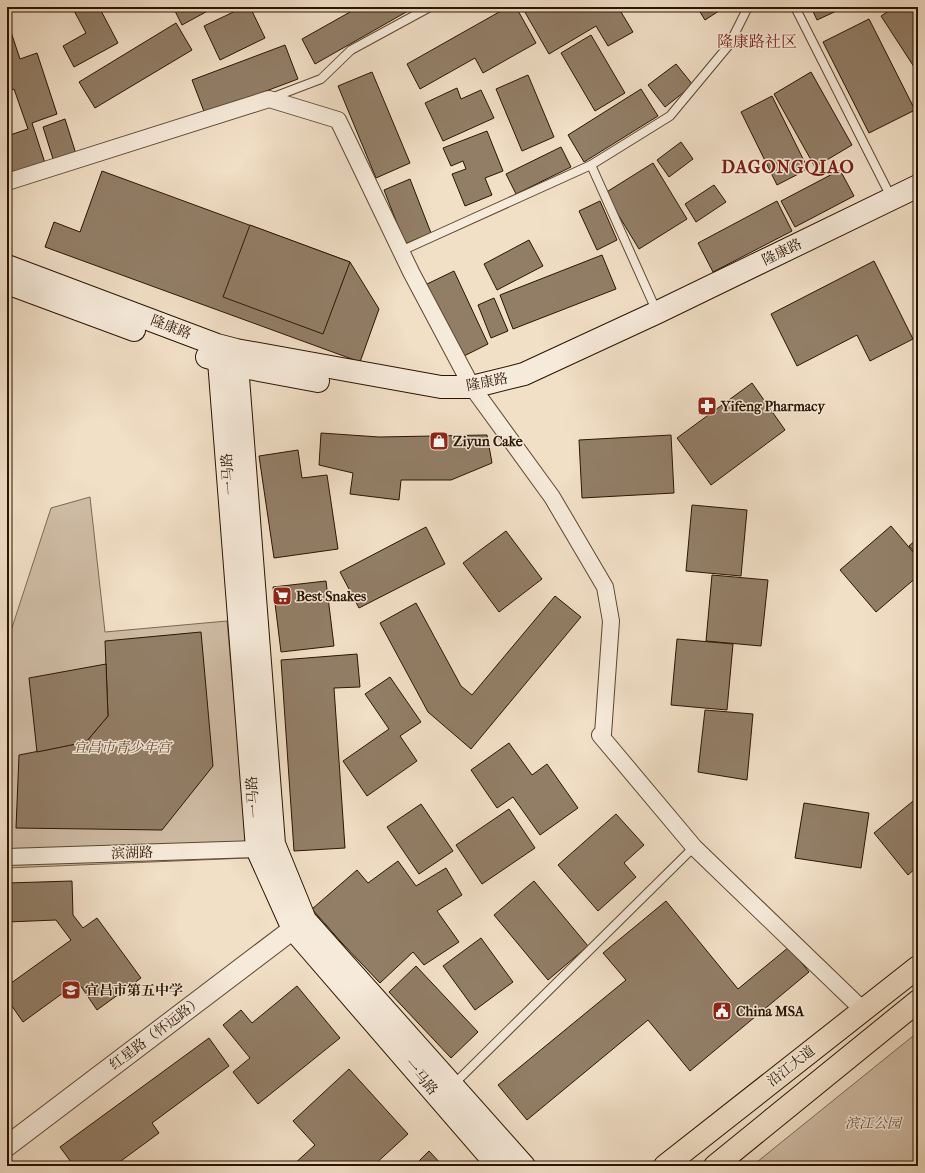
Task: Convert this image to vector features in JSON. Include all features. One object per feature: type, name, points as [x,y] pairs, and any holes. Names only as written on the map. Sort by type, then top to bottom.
[{"type":"main road","name":"隆康路","points":[[477,394],[658,312],[918,186]]},
{"type":"main road","name":"隆康路","points":[[7,283],[228,356],[441,387],[477,394],[535,385],[861,230],[918,201]]},
{"type":"main road","name":"隆康路","points":[[7,266],[228,356]]},
{"type":"main road","name":"一马路","points":[[228,356],[257,849],[299,924],[446,1092],[524,1166]]},
{"type":"main road","name":"一马路","points":[[228,356],[274,844],[299,924]]},
{"type":"main road","name":"沿江大道","points":[[665,1166],[918,967]]},
{"type":"main road","name":"沿江大道","points":[[715,1166],[918,1001]]},
{"type":"main road","name":"一马路","points":[[446,1092],[498,1166]]},
{"type":"street","points":[[7,182],[269,99],[338,120],[401,251],[477,394],[552,498],[605,587],[611,621],[603,734],[600,735],[694,847],[863,1010]]},
{"type":"street","name":"滨湖路","points":[[7,857],[257,849]]},
{"type":"street","name":"红星路（怀远路）","points":[[7,1146],[299,924]]},
{"type":"lane","points":[[269,99],[321,79],[351,50],[430,7]]},
{"type":"lane","points":[[401,251],[591,165],[670,116],[729,45],[748,7]]},
{"type":"lane","points":[[796,7],[892,199]]},
{"type":"lane","points":[[591,165],[658,312]]},
{"type":"lane","points":[[446,1092],[694,847]]},
{"type":"green space","name":"宜昌市青少年宫","points":[[90,497],[105,632],[227,621],[248,858],[7,868],[7,643],[51,508]]},
{"type":"green space","name":"滨江公园","points":[[918,1032],[918,1166],[752,1166]]},
{"type":"building","points":[[72,7],[99,7],[118,43],[74,67],[63,46],[86,33]]},
{"type":"building","points":[[173,7],[215,7],[182,25]]},
{"type":"building","points":[[244,7],[250,7],[265,38],[220,60],[204,26]]},
{"type":"building","points":[[359,7],[415,7],[315,64],[302,39]]},
{"type":"building","points":[[508,7],[516,7],[536,43],[483,73],[475,58],[420,89],[407,64]]},
{"type":"building","points":[[522,7],[618,7],[633,32],[608,46],[596,26],[549,54]]},
{"type":"building","points":[[697,7],[725,7],[705,20]]},
{"type":"building","points":[[811,7],[845,7],[817,20]]},
{"type":"building","points":[[895,7],[918,7],[918,73],[881,16]]},
{"type":"building","points":[[869,19],[915,110],[869,133],[823,42]]},
{"type":"building","points":[[176,23],[192,50],[95,108],[79,82]]},
{"type":"building","points":[[9,26],[20,59],[37,53],[57,114],[32,123],[45,163],[8,175],[7,136],[28,129],[14,89],[7,92],[7,27]]},
{"type":"building","points":[[591,35],[625,93],[595,111],[561,53]]},
{"type":"building","points":[[285,45],[298,79],[205,114],[192,80]]},
{"type":"building","points":[[676,64],[693,85],[665,107],[648,85]]},
{"type":"building","points":[[372,72],[410,163],[376,178],[338,86]]},
{"type":"building","points":[[811,72],[852,145],[815,167],[774,94]]},
{"type":"building","points":[[528,75],[554,137],[522,151],[496,89]]},
{"type":"building","points":[[457,88],[461,99],[481,90],[494,118],[443,141],[425,103]]},
{"type":"building","points":[[641,89],[658,116],[584,162],[568,135]]},
{"type":"building","points":[[772,96],[808,169],[777,185],[741,112]]},
{"type":"building","points":[[65,119],[76,154],[54,162],[43,127]]},
{"type":"building","points":[[487,131],[503,171],[485,178],[492,195],[465,206],[452,174],[466,169],[463,161],[451,166],[443,148]]},
{"type":"building","points":[[681,142],[693,159],[669,177],[657,160]]},
{"type":"building","points":[[561,147],[571,167],[516,194],[506,174]]},
{"type":"building","points":[[653,163],[687,219],[639,249],[605,193]]},
{"type":"building","points":[[840,170],[854,196],[795,227],[781,201]]},
{"type":"building","points":[[102,171],[350,262],[379,309],[360,362],[45,247],[54,222],[80,232]]},
{"type":"building","points":[[410,179],[431,233],[405,244],[384,190]]},
{"type":"building","points":[[714,185],[726,202],[696,222],[685,204]]},
{"type":"building","points":[[600,201],[617,240],[597,250],[579,211]]},
{"type":"building","points":[[777,201],[792,231],[713,272],[698,243]]},
{"type":"building","points":[[250,225],[350,262],[323,334],[223,297]]},
{"type":"building","points":[[529,240],[543,266],[497,290],[484,264]]},
{"type":"building","points":[[602,255],[616,289],[513,329],[500,295]]},
{"type":"building","points":[[874,261],[913,339],[870,361],[857,335],[797,366],[771,314]]},
{"type":"building","points":[[454,271],[488,344],[460,358],[425,285]]},
{"type":"building","points":[[494,298],[508,331],[491,338],[478,305]]},
{"type":"building","points":[[752,383],[785,430],[711,485],[677,438]]},
{"type":"building","points":[[321,433],[379,437],[487,435],[492,463],[451,480],[401,480],[399,500],[350,494],[353,473],[319,465]]},
{"type":"building","points":[[671,435],[674,493],[582,498],[579,440]]},
{"type":"building","points":[[298,450],[302,478],[327,475],[338,549],[274,558],[259,456]]},
{"type":"building","points":[[692,505],[747,510],[741,576],[686,571]]},
{"type":"building","points":[[891,526],[918,558],[918,576],[876,612],[840,570]]},
{"type":"building","points":[[426,527],[445,564],[359,608],[340,572]]},
{"type":"building","points":[[506,531],[542,579],[499,612],[463,563]]},
{"type":"building","points":[[918,538],[918,556],[909,546]]},
{"type":"building","points":[[712,575],[768,580],[761,646],[706,641]]},
{"type":"building","points":[[326,581],[334,646],[281,652],[273,587]]},
{"type":"building","points":[[555,596],[581,617],[471,749],[428,712],[380,623],[416,603],[461,686],[472,695]]},
{"type":"building","name":"宜昌市青少年宫","points":[[201,632],[213,766],[162,830],[16,828],[19,755],[86,742],[108,716],[105,641]]},
{"type":"building","points":[[677,639],[733,644],[727,710],[671,705]]},
{"type":"building","points":[[357,654],[360,687],[334,688],[345,848],[294,851],[281,660]]},
{"type":"building","points":[[106,664],[108,716],[86,742],[37,752],[29,678]]},
{"type":"building","points":[[390,677],[421,722],[400,736],[417,761],[367,796],[343,761],[389,729],[365,694]]},
{"type":"building","points":[[705,710],[753,714],[747,780],[698,772]]},
{"type":"building","points":[[509,743],[532,775],[547,764],[578,808],[540,835],[513,797],[497,808],[471,770]]},
{"type":"building","points":[[918,797],[918,866],[908,875],[874,833]]},
{"type":"building","points":[[804,803],[869,813],[861,868],[795,858]]},
{"type":"building","points":[[421,804],[453,851],[419,874],[387,827]]},
{"type":"building","points":[[509,809],[535,848],[482,884],[456,845]]},
{"type":"building","points":[[616,814],[644,845],[624,863],[636,877],[598,911],[558,865]]},
{"type":"building","points":[[398,861],[416,886],[446,868],[462,895],[437,911],[459,942],[424,965],[413,952],[380,983],[312,909],[357,870],[368,883]]},
{"type":"building","points":[[72,881],[73,915],[83,928],[97,918],[141,978],[97,1010],[78,982],[23,1022],[7,999],[7,986],[71,940],[56,920],[7,922],[7,883]]},
{"type":"building","points":[[534,881],[588,946],[548,980],[494,915]]},
{"type":"building","points":[[666,901],[738,989],[789,947],[809,972],[690,1071],[648,1020],[527,1120],[498,1085],[626,980],[603,953]]},
{"type":"building","points":[[481,938],[513,982],[475,1010],[443,966]]},
{"type":"building","points":[[416,966],[478,1032],[451,1058],[389,992]]},
{"type":"building","points":[[297,986],[340,1038],[258,1104],[233,1072],[250,1058],[223,1025],[241,1010],[252,1023]]},
{"type":"building","points":[[209,1038],[229,1066],[152,1123],[159,1133],[114,1166],[74,1166],[60,1147]]},
{"type":"building","points":[[349,1069],[408,1134],[373,1166],[292,1166],[315,1145],[293,1121]]},
{"type":"building","points":[[429,1151],[443,1166],[414,1166]]},
{"type":"place","name":"Yifeng Pharmacy","points":[[707,406]]},
{"type":"place","name":"Ziyun Cake","points":[[439,441]]},
{"type":"place","name":"Best Snakes","points":[[282,596]]},
{"type":"place","name":"宜昌市第五中学","points":[[71,990]]},
{"type":"place","name":"China MSA","points":[[722,1011]]},
{"type":"district","name":"隆康路社区","points":[[757,41]]},
{"type":"district","name":"DAGONGQIAO","points":[[788,167]]}]
